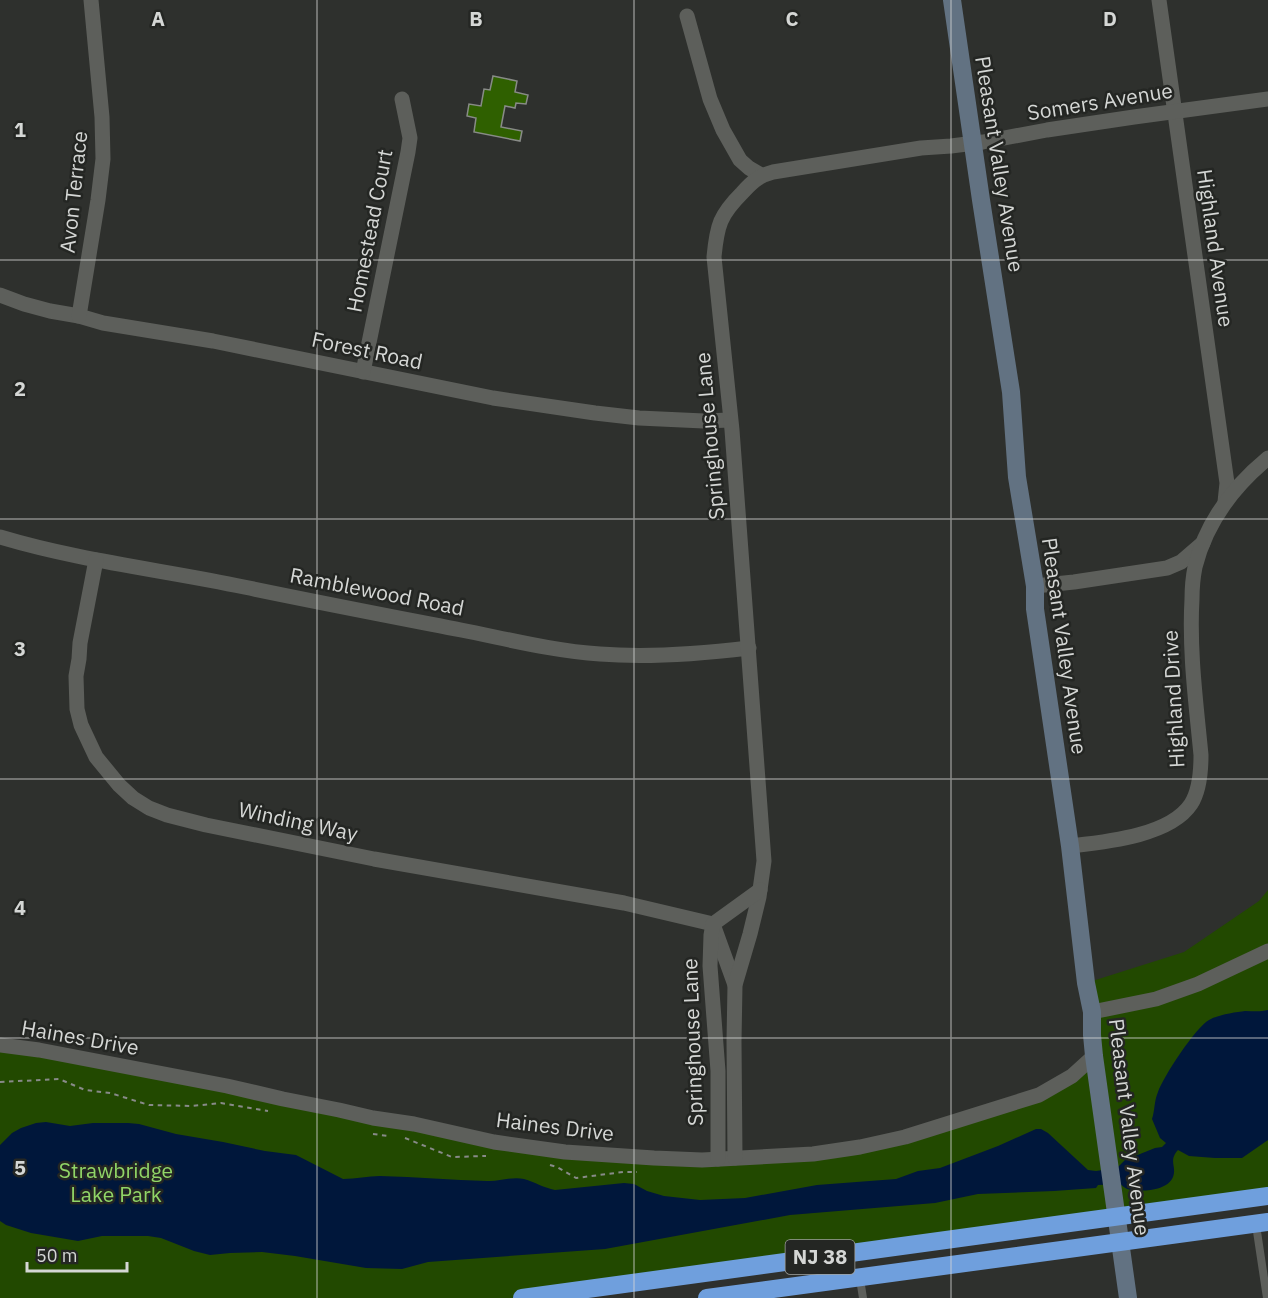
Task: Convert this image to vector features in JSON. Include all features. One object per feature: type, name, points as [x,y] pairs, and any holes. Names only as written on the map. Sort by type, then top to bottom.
[{"type":"highway","name":"NJ 38","points":[[522,1298],[1268,1196]]},
{"type":"highway","name":"NJ 38","points":[[708,1298],[1262,1223]]},
{"type":"street","name":"Avon Terrace","points":[[79,316],[103,159],[102,117],[91,0]]},
{"type":"street","name":"Pleasant Valley Avenue","points":[[952,0],[1011,392],[1017,477],[1035,586],[1035,609],[1070,846],[1086,983],[1092,1012],[1094,1056],[1128,1298]]},
{"type":"street","name":"Highland Avenue","points":[[1159,0],[1227,483],[1225,502]]},
{"type":"street","points":[[687,16],[710,99],[723,130],[740,160],[761,175]]},
{"type":"street","name":"Homestead Court","points":[[363,372],[410,138],[402,99]]},
{"type":"street","name":"Somers Avenue","points":[[761,175],[921,148],[973,143],[1047,130],[1268,99]]},
{"type":"street","name":"Springhouse Lane","points":[[735,1158],[735,985],[760,890],[764,843],[730,420],[714,257],[720,223],[727,208],[761,175]]},
{"type":"street","name":"Forest Road","points":[[0,295],[24,304],[103,323],[213,341],[473,395],[595,414],[704,421],[730,420]]},
{"type":"street","points":[[1225,502],[1268,458]]},
{"type":"street","name":"Highland Drive","points":[[1070,846],[1117,840],[1166,825],[1181,816],[1191,804],[1201,773],[1190,620],[1195,567],[1203,543],[1225,502]]},
{"type":"street","name":"Ramblewood Road","points":[[0,537],[96,560],[210,580],[576,652],[666,656],[749,648]]},
{"type":"street","points":[[1035,586],[1167,568],[1181,562],[1203,543]]},
{"type":"street","name":"Winding Way","points":[[96,560],[80,643],[76,676],[77,709],[81,725],[96,757],[119,785],[149,808],[206,825],[374,859],[624,903],[713,924]]},
{"type":"street","points":[[713,924],[760,890]]},
{"type":"street","name":"Springhouse Lane","points":[[713,924],[735,985]]},
{"type":"street","name":"Springhouse Lane","points":[[713,924],[710,966],[718,1071],[718,1159]]},
{"type":"street","points":[[1092,1012],[1156,999],[1206,980],[1268,951]]},
{"type":"street","name":"Haines Drive","points":[[0,1045],[39,1050],[227,1086],[283,1100],[414,1124],[494,1142],[566,1152],[654,1158],[718,1159],[820,1153],[905,1137],[1039,1095],[1072,1076],[1094,1056]]},
{"type":"lane","points":[[1262,1223],[1267,1298]]},
{"type":"lane","points":[[860,1277],[863,1298]]},
{"type":"path","points":[[0,1082],[59,1078],[85,1090],[110,1093],[149,1105],[192,1106],[221,1103],[274,1112]]},
{"type":"path","points":[[368,1132],[389,1136]]},
{"type":"path","points":[[400,1137],[452,1157],[488,1155]]},
{"type":"path","points":[[548,1165],[576,1178],[623,1172],[642,1173]]},
{"type":"green space","name":"Strawbridge Lake Park","points":[[1268,890],[1268,1196],[522,1298],[0,1298],[0,1045],[494,1142],[623,1156],[860,1147],[1061,1083],[1094,1056],[1086,983],[1184,952],[1259,901]]},
{"type":"water","points":[[1268,1010],[1268,1140],[1242,1158],[1189,1156],[1178,1150],[1173,1160],[1173,1177],[1166,1185],[1149,1190],[1138,1191],[1120,1184],[1054,1191],[978,1194],[935,1203],[790,1215],[605,1249],[428,1262],[402,1269],[366,1268],[262,1252],[210,1255],[161,1238],[148,1236],[102,1236],[78,1241],[31,1233],[0,1221],[0,1145],[21,1128],[46,1122],[70,1126],[93,1123],[139,1124],[176,1134],[296,1155],[343,1179],[380,1176],[492,1181],[519,1178],[555,1190],[624,1183],[634,1184],[664,1196],[700,1200],[745,1198],[817,1185],[896,1179],[918,1171],[940,1168],[1036,1129],[1048,1133],[1088,1170],[1117,1168],[1125,1160],[1162,1147],[1166,1143],[1160,1138],[1152,1119],[1157,1095],[1173,1064],[1203,1024],[1212,1018],[1227,1014]]},
{"type":"building","points":[[493,76],[517,81],[515,92],[528,95],[526,104],[516,103],[515,108],[505,106],[501,127],[522,131],[520,141],[474,132],[476,118],[467,116],[469,104],[481,106],[484,89],[490,90]]}]
